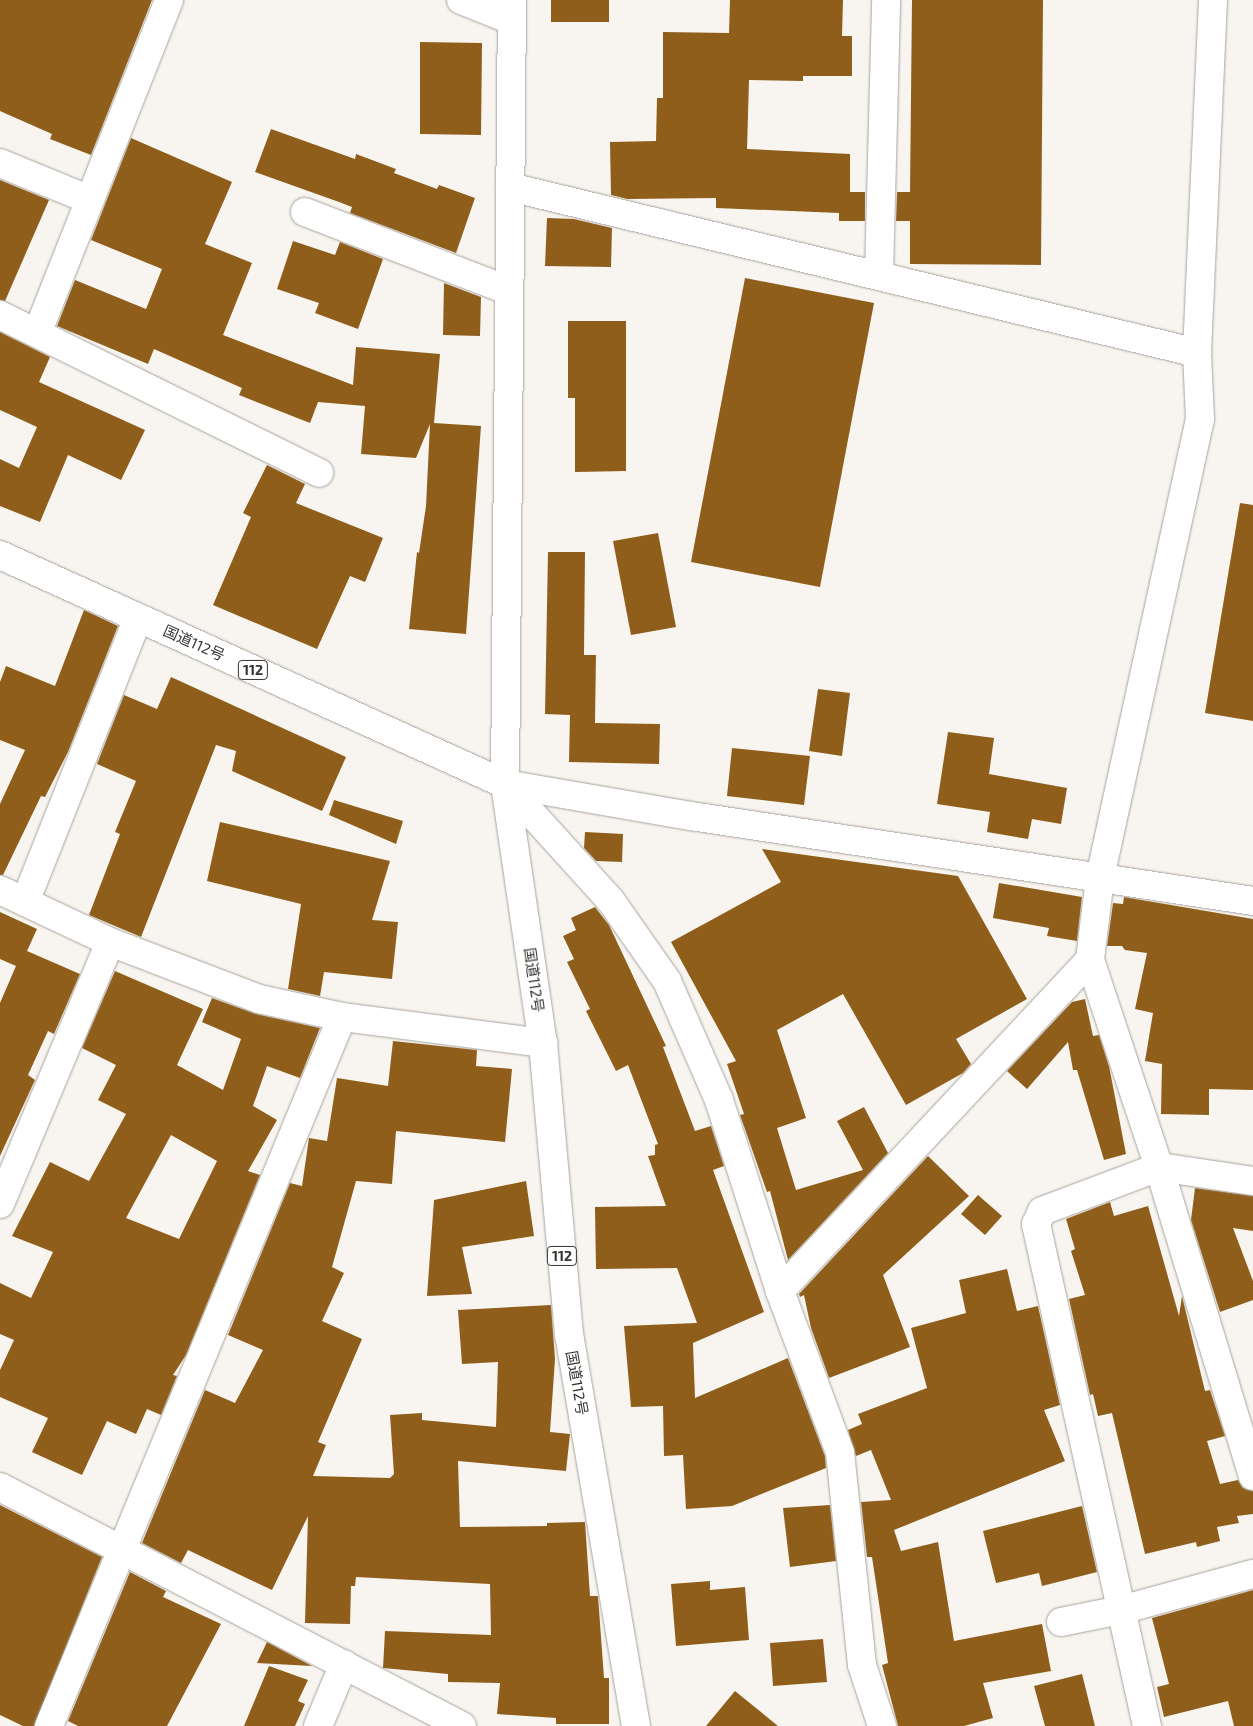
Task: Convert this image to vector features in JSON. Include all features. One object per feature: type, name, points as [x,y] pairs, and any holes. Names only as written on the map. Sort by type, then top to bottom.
[{"type":"main road","points":[[38,331],[169,0]]},
{"type":"main road","points":[[461,0],[511,10],[510,187],[507,290],[505,784],[611,901],[666,981],[720,1100],[780,1291],[840,1452],[862,1665],[882,1726]]},
{"type":"main road","points":[[879,274],[886,0]]},
{"type":"main road","points":[[1214,0],[1197,353],[1200,420],[1100,878],[1090,960],[1159,1167],[1253,1476]]},
{"type":"main road","points":[[0,163],[90,200]]},
{"type":"main road","points":[[510,187],[879,274],[1197,353]]},
{"type":"main road","points":[[305,212],[507,290]]},
{"type":"main road","points":[[0,315],[38,331],[319,473]]},
{"type":"main road","name":"国道112号","points":[[0,555],[505,784],[544,1043],[569,1334],[636,1726]]},
{"type":"main road","points":[[26,902],[138,618]]},
{"type":"main road","points":[[505,784],[1253,901]]},
{"type":"main road","points":[[0,890],[110,942],[259,999],[342,1017],[544,1043]]},
{"type":"main road","points":[[0,1204],[110,942]]},
{"type":"main road","points":[[780,1291],[1090,960]]},
{"type":"main road","points":[[50,1726],[342,1017]]},
{"type":"main road","points":[[1147,1726],[1036,1224],[1042,1211],[1159,1167],[1253,1181]]},
{"type":"main road","points":[[0,1487],[344,1664],[450,1723]]},
{"type":"main road","points":[[1061,1622],[1121,1610],[1253,1574]]},
{"type":"main road","points":[[318,1726],[344,1664]]},
{"type":"building","points":[[0,0],[152,0],[91,155],[50,139],[52,134],[0,111]]},
{"type":"building","points":[[551,0],[609,0],[609,22],[551,22]]},
{"type":"building","points":[[730,0],[843,0],[842,36],[852,36],[852,76],[803,76],[803,81],[749,80],[747,149],[850,154],[850,192],[865,192],[865,221],[839,221],[839,213],[716,208],[716,198],[627,199],[611,195],[610,142],[656,141],[657,98],[663,98],[663,32],[729,33]]},
{"type":"building","points":[[912,0],[1043,0],[1041,265],[910,264],[910,221],[896,221],[897,192],[910,192]]},
{"type":"building","points":[[420,42],[482,43],[481,135],[420,134]]},
{"type":"building","points":[[271,129],[355,159],[356,154],[396,169],[394,173],[437,189],[439,185],[475,198],[456,253],[350,213],[352,207],[255,172]]},
{"type":"building","points":[[131,138],[232,182],[205,244],[252,263],[223,335],[353,385],[356,347],[440,354],[434,423],[481,426],[466,634],[409,629],[417,552],[419,553],[426,506],[430,424],[416,458],[361,454],[365,406],[318,402],[310,423],[239,395],[242,388],[154,349],[148,364],[57,326],[75,280],[146,309],[162,269],[91,240]]},
{"type":"building","points":[[0,180],[49,200],[5,301],[0,300]]},
{"type":"building","points":[[547,218],[574,219],[612,228],[611,267],[545,266]]},
{"type":"building","points":[[293,241],[335,255],[340,242],[383,259],[358,329],[315,313],[319,303],[277,289]]},
{"type":"building","points":[[745,278],[874,303],[820,587],[691,562]]},
{"type":"building","points":[[444,283],[481,297],[480,336],[443,335]]},
{"type":"building","points":[[568,321],[626,321],[626,471],[575,472],[575,398],[568,398]]},
{"type":"building","points":[[0,332],[50,357],[39,382],[145,430],[121,480],[68,455],[40,522],[0,506],[0,459],[19,468],[37,427],[0,410]]},
{"type":"building","points":[[267,465],[305,484],[296,503],[383,538],[365,582],[350,576],[317,649],[213,605],[251,517],[243,513]]},
{"type":"building","points":[[1240,503],[1253,505],[1253,721],[1205,713]]},
{"type":"building","points":[[658,533],[676,627],[631,635],[613,541]]},
{"type":"building","points":[[548,552],[585,552],[584,655],[596,655],[595,723],[660,724],[659,764],[569,762],[570,715],[545,714]]},
{"type":"building","points":[[84,610],[118,626],[68,752],[45,797],[41,796],[3,875],[0,875],[0,804],[25,750],[0,740],[0,682],[6,666],[55,686]]},
{"type":"building","points":[[171,677],[346,757],[322,811],[232,771],[236,751],[216,745],[141,937],[89,915],[120,834],[115,832],[136,781],[97,764],[124,695],[157,709]]},
{"type":"building","points":[[818,689],[850,693],[842,756],[809,751]]},
{"type":"building","points":[[948,732],[994,738],[989,774],[1067,788],[1061,824],[1032,819],[1028,839],[987,832],[990,812],[937,804]]},
{"type":"building","points":[[732,748],[810,756],[804,805],[727,796]]},
{"type":"building","points":[[334,800],[403,821],[396,844],[329,815]]},
{"type":"building","points":[[220,822],[390,861],[372,920],[398,922],[392,979],[324,972],[320,996],[288,989],[301,904],[207,881]]},
{"type":"building","points":[[585,832],[623,834],[622,862],[596,861],[584,848]]},
{"type":"building","points":[[762,849],[958,876],[1027,999],[956,1039],[971,1064],[963,1073],[906,1105],[843,994],[777,1030],[806,1118],[777,1128],[796,1190],[863,1170],[837,1121],[864,1107],[888,1153],[788,1260],[770,1191],[767,1192],[740,1115],[744,1114],[727,1064],[736,1061],[671,942],[781,882]]},
{"type":"building","points":[[999,883],[1082,897],[1077,941],[1047,936],[1049,928],[993,918]]},
{"type":"building","points":[[1124,897],[1253,919],[1253,1090],[1209,1089],[1209,1115],[1161,1114],[1162,1064],[1145,1061],[1153,1013],[1135,1009],[1147,953],[1125,950],[1122,946],[1107,946],[1113,903],[1123,904]]},
{"type":"building","points":[[595,907],[609,925],[666,1046],[663,1047],[695,1131],[711,1126],[724,1166],[713,1170],[764,1312],[693,1343],[695,1398],[788,1358],[825,1456],[826,1468],[732,1506],[686,1509],[683,1455],[664,1456],[663,1406],[631,1407],[624,1326],[697,1323],[677,1268],[596,1269],[595,1207],[666,1206],[648,1156],[655,1155],[655,1145],[658,1144],[628,1065],[616,1071],[586,1011],[590,1009],[567,962],[574,959],[563,936],[576,930],[571,918]]},
{"type":"building","points":[[0,912],[37,929],[27,951],[80,974],[54,1034],[48,1031],[28,1075],[35,1080],[0,1156],[0,1003],[16,966],[0,959]]},
{"type":"building","points":[[115,971],[203,1009],[177,1065],[223,1090],[241,1039],[202,1022],[212,998],[256,1014],[320,1028],[300,1078],[267,1066],[253,1106],[277,1120],[248,1171],[260,1175],[186,1355],[173,1375],[177,1376],[161,1415],[147,1409],[136,1434],[107,1421],[82,1475],[32,1452],[48,1418],[0,1397],[0,1370],[14,1340],[0,1334],[0,1283],[31,1298],[53,1252],[12,1236],[50,1162],[89,1181],[126,1114],[98,1100],[116,1065],[82,1048]],"holes":[[[171,1135],[217,1161],[179,1239],[126,1218]]]},
{"type":"building","points":[[1085,999],[1093,1036],[1099,1035],[1109,1066],[1126,1154],[1104,1160],[1077,1070],[1073,1070],[1068,1042],[1027,1089],[1007,1071],[1072,1002]]},
{"type":"building","points":[[393,1041],[477,1050],[476,1066],[512,1069],[505,1142],[396,1131],[392,1184],[356,1181],[332,1267],[344,1273],[322,1321],[362,1339],[318,1442],[326,1445],[313,1476],[390,1478],[394,1474],[390,1415],[422,1413],[422,1420],[496,1427],[498,1362],[462,1364],[458,1310],[551,1305],[555,1359],[550,1432],[570,1434],[566,1471],[458,1461],[460,1527],[547,1526],[547,1523],[585,1522],[590,1596],[598,1596],[604,1678],[609,1678],[609,1724],[556,1724],[556,1718],[497,1714],[500,1683],[448,1682],[448,1674],[383,1668],[385,1631],[491,1635],[490,1584],[356,1577],[355,1586],[351,1586],[350,1624],[305,1623],[308,1516],[272,1590],[188,1550],[181,1563],[142,1543],[205,1390],[235,1403],[263,1350],[228,1335],[290,1183],[302,1186],[309,1138],[327,1141],[337,1078],[388,1086]]},
{"type":"building","points":[[928,1156],[969,1196],[883,1275],[910,1347],[829,1378],[811,1328],[804,1295],[800,1297],[799,1294]]},
{"type":"building","points":[[526,1181],[534,1236],[462,1247],[472,1294],[427,1296],[434,1200]]},
{"type":"building","points":[[1195,1188],[1253,1196],[1253,1231],[1233,1228],[1253,1281],[1253,1300],[1220,1312],[1191,1220]]},
{"type":"building","points":[[978,1195],[1002,1216],[985,1235],[961,1214]]},
{"type":"building","points":[[1110,1202],[1114,1216],[1148,1206],[1179,1316],[1182,1296],[1205,1391],[1210,1390],[1225,1436],[1207,1441],[1220,1484],[1238,1480],[1243,1488],[1253,1491],[1253,1514],[1237,1516],[1239,1523],[1217,1527],[1220,1541],[1197,1547],[1196,1542],[1145,1554],[1112,1413],[1098,1416],[1093,1394],[1090,1395],[1069,1299],[1085,1295],[1071,1251],[1075,1249],[1066,1219]]},
{"type":"building","points":[[1007,1269],[1017,1311],[1038,1306],[1060,1405],[1044,1410],[1065,1461],[894,1530],[901,1551],[938,1542],[954,1641],[1042,1624],[1051,1671],[983,1683],[993,1718],[964,1726],[898,1726],[882,1665],[888,1663],[872,1557],[867,1557],[861,1502],[891,1500],[871,1450],[856,1456],[848,1430],[862,1424],[858,1414],[927,1388],[911,1328],[966,1313],[959,1280]]},
{"type":"building","points":[[0,1505],[102,1557],[34,1726],[23,1726],[0,1715]]},
{"type":"building","points":[[830,1505],[836,1561],[790,1567],[783,1508]]},
{"type":"building","points":[[1082,1506],[1097,1572],[1042,1586],[1039,1573],[996,1583],[983,1531]]},
{"type":"building","points":[[130,1572],[166,1591],[163,1597],[221,1624],[167,1726],[78,1726],[68,1721]]},
{"type":"building","points":[[710,1581],[710,1590],[745,1587],[749,1640],[676,1646],[671,1584]]},
{"type":"building","points":[[1253,1590],[1253,1726],[1234,1726],[1228,1701],[1164,1717],[1157,1687],[1169,1684],[1152,1618]]},
{"type":"building","points":[[823,1639],[827,1682],[773,1686],[770,1643]]},
{"type":"building","points":[[267,1642],[312,1666],[257,1663]]},
{"type":"building","points":[[269,1666],[308,1680],[298,1701],[305,1704],[295,1726],[244,1726]]},
{"type":"building","points":[[1082,1674],[1095,1726],[1045,1726],[1034,1686]]},
{"type":"building","points":[[735,1691],[778,1726],[706,1726]]}]
